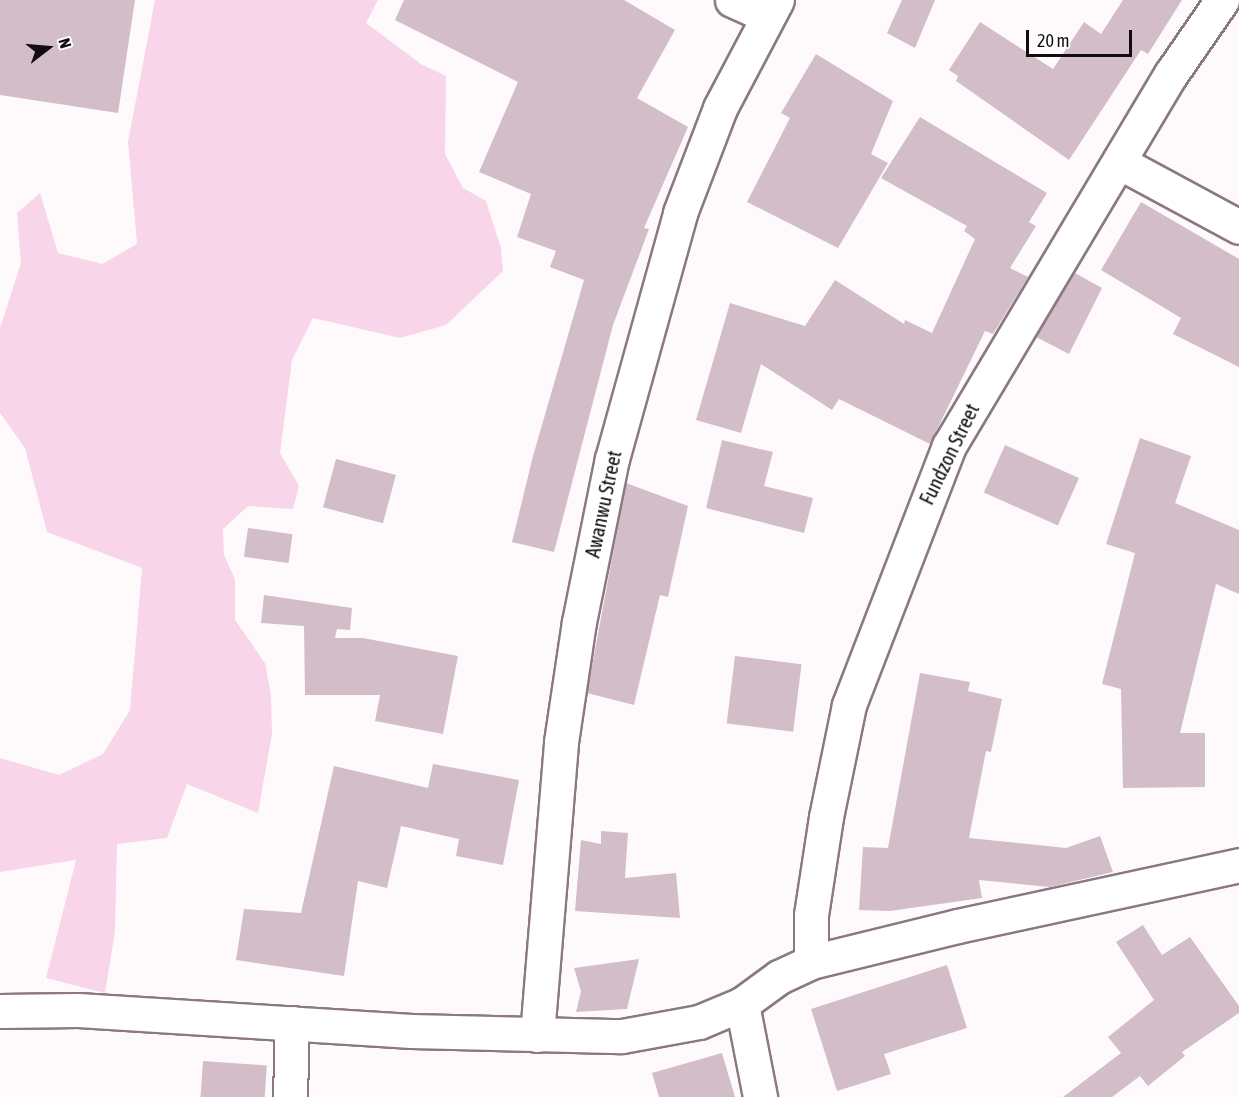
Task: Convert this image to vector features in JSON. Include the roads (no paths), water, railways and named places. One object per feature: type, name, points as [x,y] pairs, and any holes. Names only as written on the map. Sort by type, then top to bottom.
[{"type":"street","points":[[732,0],[772,8]]},
{"type":"street","name":"Fundzon Street","points":[[811,962],[811,915],[849,705],[915,529],[949,446],[1172,74],[1222,0]]},
{"type":"street","name":"Awanwu Street","points":[[537,1035],[561,741],[579,622],[612,459],[680,213],[720,108],[772,8]]},
{"type":"street","points":[[1119,162],[1239,227]]},
{"type":"street","points":[[0,1011],[78,1011],[537,1035],[622,1036],[699,1022],[742,1004],[779,977],[811,962],[948,928],[1239,865]]},
{"type":"street","points":[[742,1004],[760,1097]]},
{"type":"street","points":[[290,1097],[292,1023]]}]
